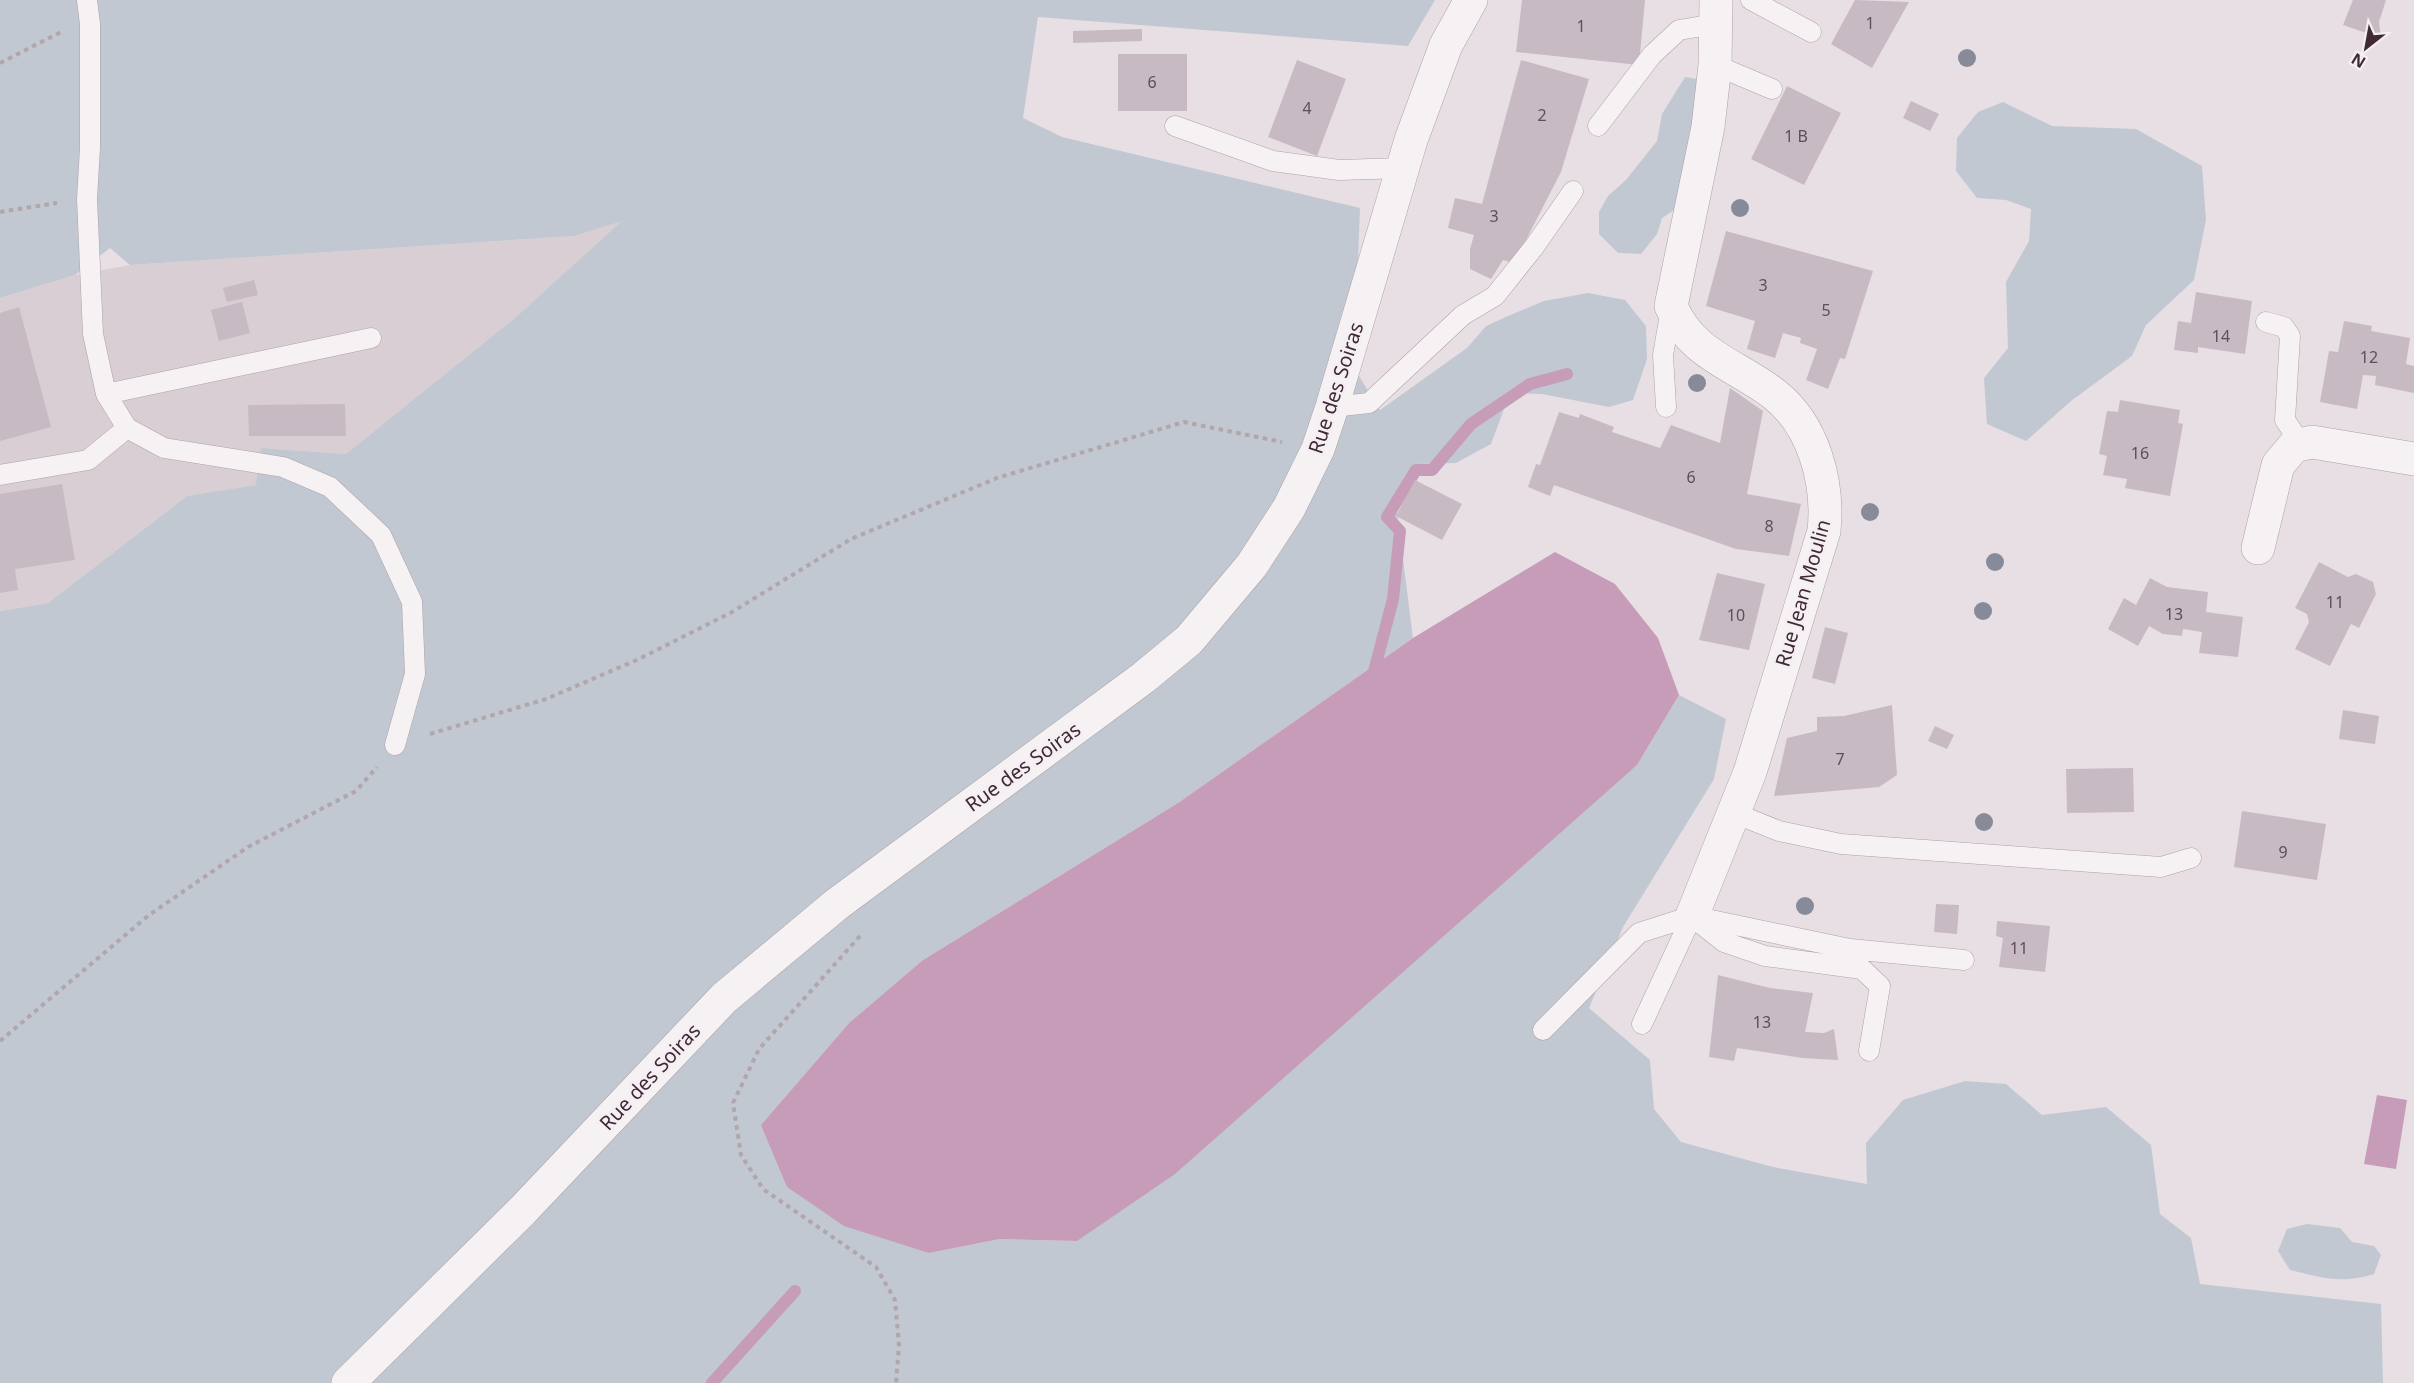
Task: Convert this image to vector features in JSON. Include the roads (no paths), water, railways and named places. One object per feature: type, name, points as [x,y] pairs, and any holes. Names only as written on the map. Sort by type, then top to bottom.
[{"type":"street","name":"Rue des Soiras","points":[[348,1383],[523,1210],[724,998],[837,904],[1143,678],[1189,640],[1252,565],[1289,508],[1318,449],[1411,140],[1446,45],[1471,0]]},
{"type":"street","points":[[1671,306],[1708,127],[1715,65],[1715,12]]},
{"type":"street","name":"Rue Jean Moulin","points":[[1671,306],[1677,321],[1690,340],[1775,395],[1800,424],[1815,453],[1824,486],[1827,509],[1824,531],[1750,772],[1692,916]]},
{"type":"street","points":[[2258,548],[2278,465],[2294,446],[2312,441],[2414,459]]},
{"type":"lane","points":[[87,0],[90,24],[87,199],[93,334],[106,393],[127,428],[164,448],[283,467],[330,487],[381,535],[412,602],[415,674],[395,746]]},
{"type":"lane","points":[[1751,0],[1811,32]]},
{"type":"lane","points":[[1598,126],[1652,55],[1679,30],[1715,12]]},
{"type":"lane","points":[[1715,65],[1772,89]]},
{"type":"lane","points":[[1175,126],[1273,161],[1339,170],[1404,168]]},
{"type":"lane","points":[[1332,407],[1369,403],[1463,315],[1495,296],[1534,247],[1573,191]]},
{"type":"lane","points":[[1666,407],[1663,355],[1671,306]]},
{"type":"lane","points":[[2266,322],[2284,327],[2290,336],[2285,420],[2301,444]]},
{"type":"lane","points":[[106,393],[371,338]]},
{"type":"lane","points":[[0,475],[88,460],[127,428]]},
{"type":"lane","points":[[1734,813],[1779,831],[1841,844],[2161,867],[2190,858]]},
{"type":"lane","points":[[1642,1024],[1692,916]]},
{"type":"lane","points":[[1692,916],[1724,942],[1765,956],[1862,969],[1880,986],[1869,1051]]},
{"type":"lane","points":[[1543,1030],[1639,933],[1692,916],[1850,949],[1964,960]]},
{"type":"waterway","points":[[1372,679],[1393,599],[1400,531],[1387,517],[1416,470],[1432,470],[1471,424],[1530,384],[1567,374]]},
{"type":"waterway","points":[[712,1383],[795,1291]]}]
